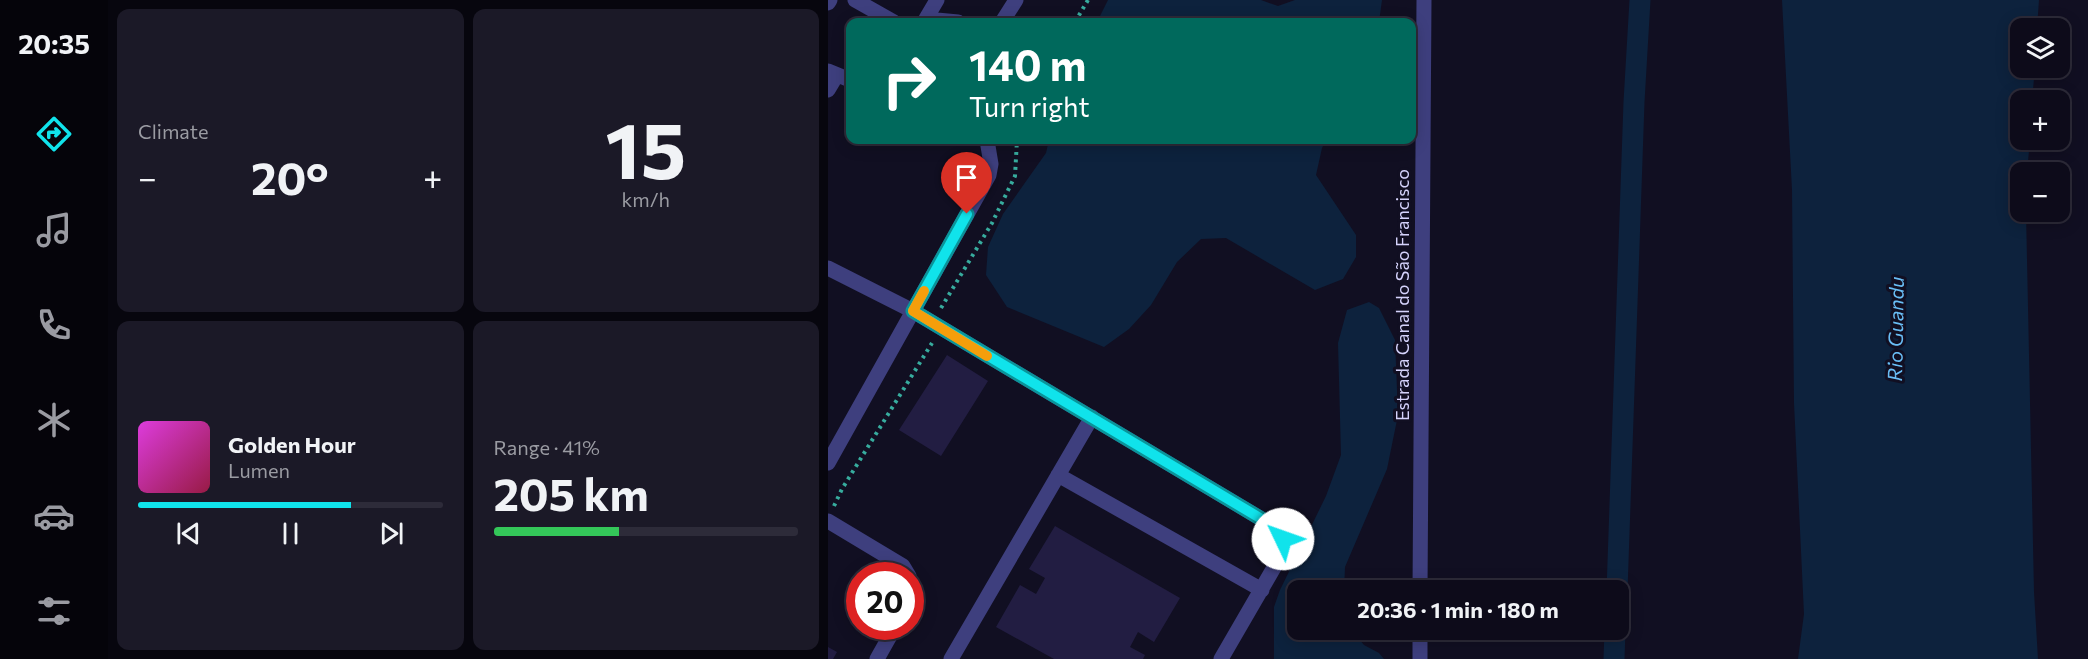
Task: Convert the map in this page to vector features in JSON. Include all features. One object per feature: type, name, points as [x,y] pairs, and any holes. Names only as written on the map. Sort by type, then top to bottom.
[{"type":"street","points":[[855,0],[887,18]]},
{"type":"street","points":[[926,18],[937,0]]},
{"type":"street","points":[[1005,18],[1016,0]]},
{"type":"street","name":"Estrada Canal do São Francisco","points":[[1420,580],[1424,0]]},
{"type":"street","points":[[828,90],[839,76]]},
{"type":"street","points":[[828,463],[989,175],[991,164],[988,144]]},
{"type":"street","points":[[828,268],[913,311],[1275,527],[1283,539],[1283,552],[1221,659]]},
{"type":"street","points":[[951,659],[1092,417]]},
{"type":"street","points":[[1058,475],[1262,590]]},
{"type":"street","points":[[828,521],[896,562]]},
{"type":"street","points":[[877,659],[888,640]]},
{"type":"street","points":[[1420,640],[1420,659]]},
{"type":"path","points":[[1077,18],[1088,0]]},
{"type":"water","points":[[1108,0],[1261,0],[1278,6],[1295,0],[1382,0],[1380,18],[1099,18]]},
{"type":"water","name":"Rio Guandu","points":[[1782,0],[2039,0],[2038,18],[2010,18],[2010,78],[2034,78],[2033,90],[2010,90],[2010,150],[2029,150],[2028,162],[2010,162],[2010,222],[2026,222],[2034,592],[2038,659],[1798,659],[1804,614],[1794,403],[1792,190]]},
{"type":"water","points":[[1048,144],[1324,144],[1316,175],[1356,235],[1356,257],[1343,279],[1315,290],[1226,238],[1201,239],[1177,262],[1151,305],[1129,329],[1104,347],[1007,307],[986,275],[988,247],[1003,214],[1046,153]]},
{"type":"water","points":[[1369,302],[1379,308],[1395,340],[1398,415],[1387,469],[1345,567],[1344,580],[1287,580],[1287,640],[1360,640],[1384,659],[1274,659],[1274,607],[1326,496],[1341,455],[1338,343],[1347,310]]},
{"type":"building","points":[[947,355],[988,381],[941,456],[899,430]]},
{"type":"building","points":[[1055,526],[1180,598],[1154,642],[1138,632],[1130,647],[1145,655],[1143,659],[1054,659],[996,627],[1020,585],[1036,594],[1045,578],[1029,569]]},
{"type":"building","points":[[828,647],[837,652],[833,659],[828,659]]},
{"type":"waterway","points":[[1617,580],[1634,102],[1640,0]]},
{"type":"waterway","points":[[1614,659],[1615,640]]},
{"type":"slow traffic","points":[[924,291],[913,311],[987,356]]},
{"type":"route","points":[[967,214],[913,311],[1275,527],[1283,539]]}]
